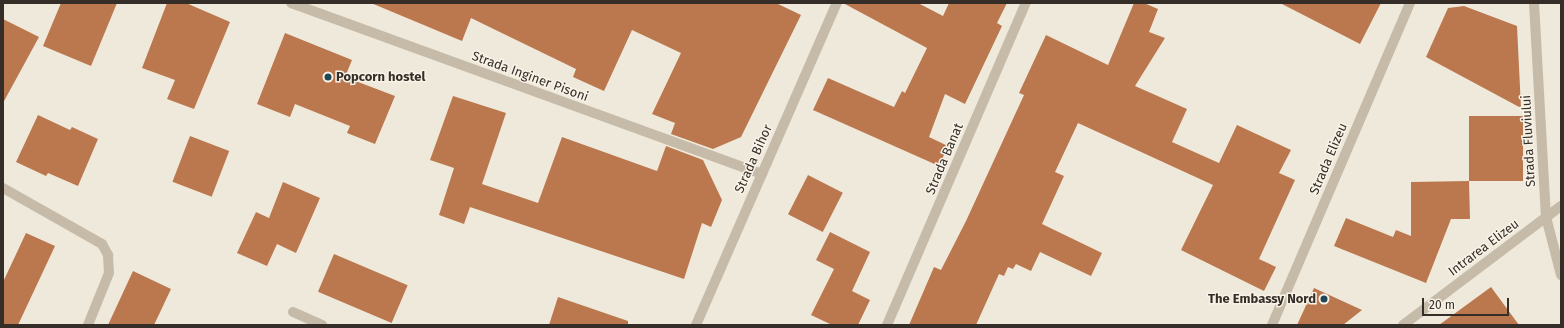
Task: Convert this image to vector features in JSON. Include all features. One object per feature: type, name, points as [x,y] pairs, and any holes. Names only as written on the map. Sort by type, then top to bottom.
[{"type":"street","name":"Strada Inginer Pisoni","points":[[291,3],[762,174]]},
{"type":"street","name":"Strada Bihor","points":[[696,325],[837,3]]},
{"type":"street","name":"Strada Banat","points":[[887,325],[1026,3]]},
{"type":"street","name":"Strada Elizeu","points":[[1272,325],[1410,3]]},
{"type":"street","name":"Strada Fluviului","points":[[1534,3],[1546,217],[1561,275]]},
{"type":"street","points":[[3,188],[102,244],[108,255],[110,273],[88,325]]},
{"type":"street","name":"Intrarea Elizeu","points":[[1403,325],[1561,206]]},
{"type":"street","points":[[293,312],[322,325]]},
{"type":"building","points":[[61,3],[117,3],[91,66],[43,46]]},
{"type":"building","points":[[167,3],[186,3],[230,22],[194,109],[167,99],[175,80],[142,68]]},
{"type":"building","points":[[371,3],[776,3],[801,15],[741,137],[713,149],[671,134],[675,123],[652,114],[681,53],[632,30],[604,91],[573,77],[576,69],[471,18],[462,41]]},
{"type":"building","points":[[843,3],[918,3],[943,16],[949,3],[1007,3],[997,23],[1002,26],[965,104],[945,94],[929,137],[948,146],[939,166],[813,110],[828,78],[894,107],[902,91],[905,93],[927,48]]},
{"type":"building","points":[[1134,3],[1144,3],[1158,9],[1149,32],[1165,38],[1135,86],[1187,109],[1172,142],[1219,163],[1237,125],[1291,150],[1279,173],[1295,180],[1259,259],[1276,267],[1264,291],[1181,250],[1213,185],[1078,123],[1055,172],[1064,176],[1042,224],[1102,253],[1091,276],[1040,252],[1031,271],[1016,264],[1013,269],[1008,267],[1004,276],[999,274],[976,325],[909,325],[934,267],[941,270],[966,221],[1024,95],[1019,93],[1046,35],[1108,65]]},
{"type":"building","points":[[1280,3],[1381,3],[1360,44]]},
{"type":"building","points":[[1464,6],[1517,26],[1521,108],[1426,57],[1448,8]]},
{"type":"building","points":[[3,19],[39,37],[3,103]]},
{"type":"building","points":[[285,33],[352,60],[345,77],[395,96],[375,144],[347,133],[350,126],[295,104],[290,117],[257,104]]},
{"type":"building","points":[[453,96],[506,113],[482,184],[538,203],[562,137],[657,171],[666,146],[703,160],[722,200],[711,227],[702,223],[684,279],[470,207],[464,224],[439,215],[454,168],[430,160]]},
{"type":"building","points":[[38,115],[70,130],[72,127],[98,139],[78,186],[48,173],[46,176],[16,162]]},
{"type":"building","points":[[1469,116],[1523,116],[1523,181],[1469,181]]},
{"type":"building","points":[[190,136],[229,151],[212,197],[172,182]]},
{"type":"building","points":[[808,175],[843,193],[823,232],[788,214]]},
{"type":"building","points":[[1469,181],[1470,219],[1451,219],[1426,283],[1334,246],[1346,218],[1393,237],[1396,230],[1411,236],[1411,182]]},
{"type":"building","points":[[283,182],[320,198],[296,253],[277,244],[267,266],[237,253],[256,212],[269,218]]},
{"type":"building","points":[[830,232],[870,252],[852,291],[870,300],[858,325],[832,325],[811,315],[834,269],[816,260]]},
{"type":"building","points":[[26,233],[55,246],[18,325],[3,325],[3,282]]},
{"type":"building","points":[[334,254],[408,285],[392,323],[318,292]]},
{"type":"building","points":[[133,271],[171,289],[154,325],[108,325]]},
{"type":"building","points":[[1491,287],[1519,325],[1439,325]]},
{"type":"building","name":"The Embassy Nord","points":[[1314,288],[1362,310],[1343,325],[1297,325]]},
{"type":"building","points":[[558,297],[628,321],[628,325],[549,325]]},
{"type":"place","name":"Popcorn hostel","points":[[328,77]]},
{"type":"place","name":"The Embassy Nord","points":[[1324,299]]}]
